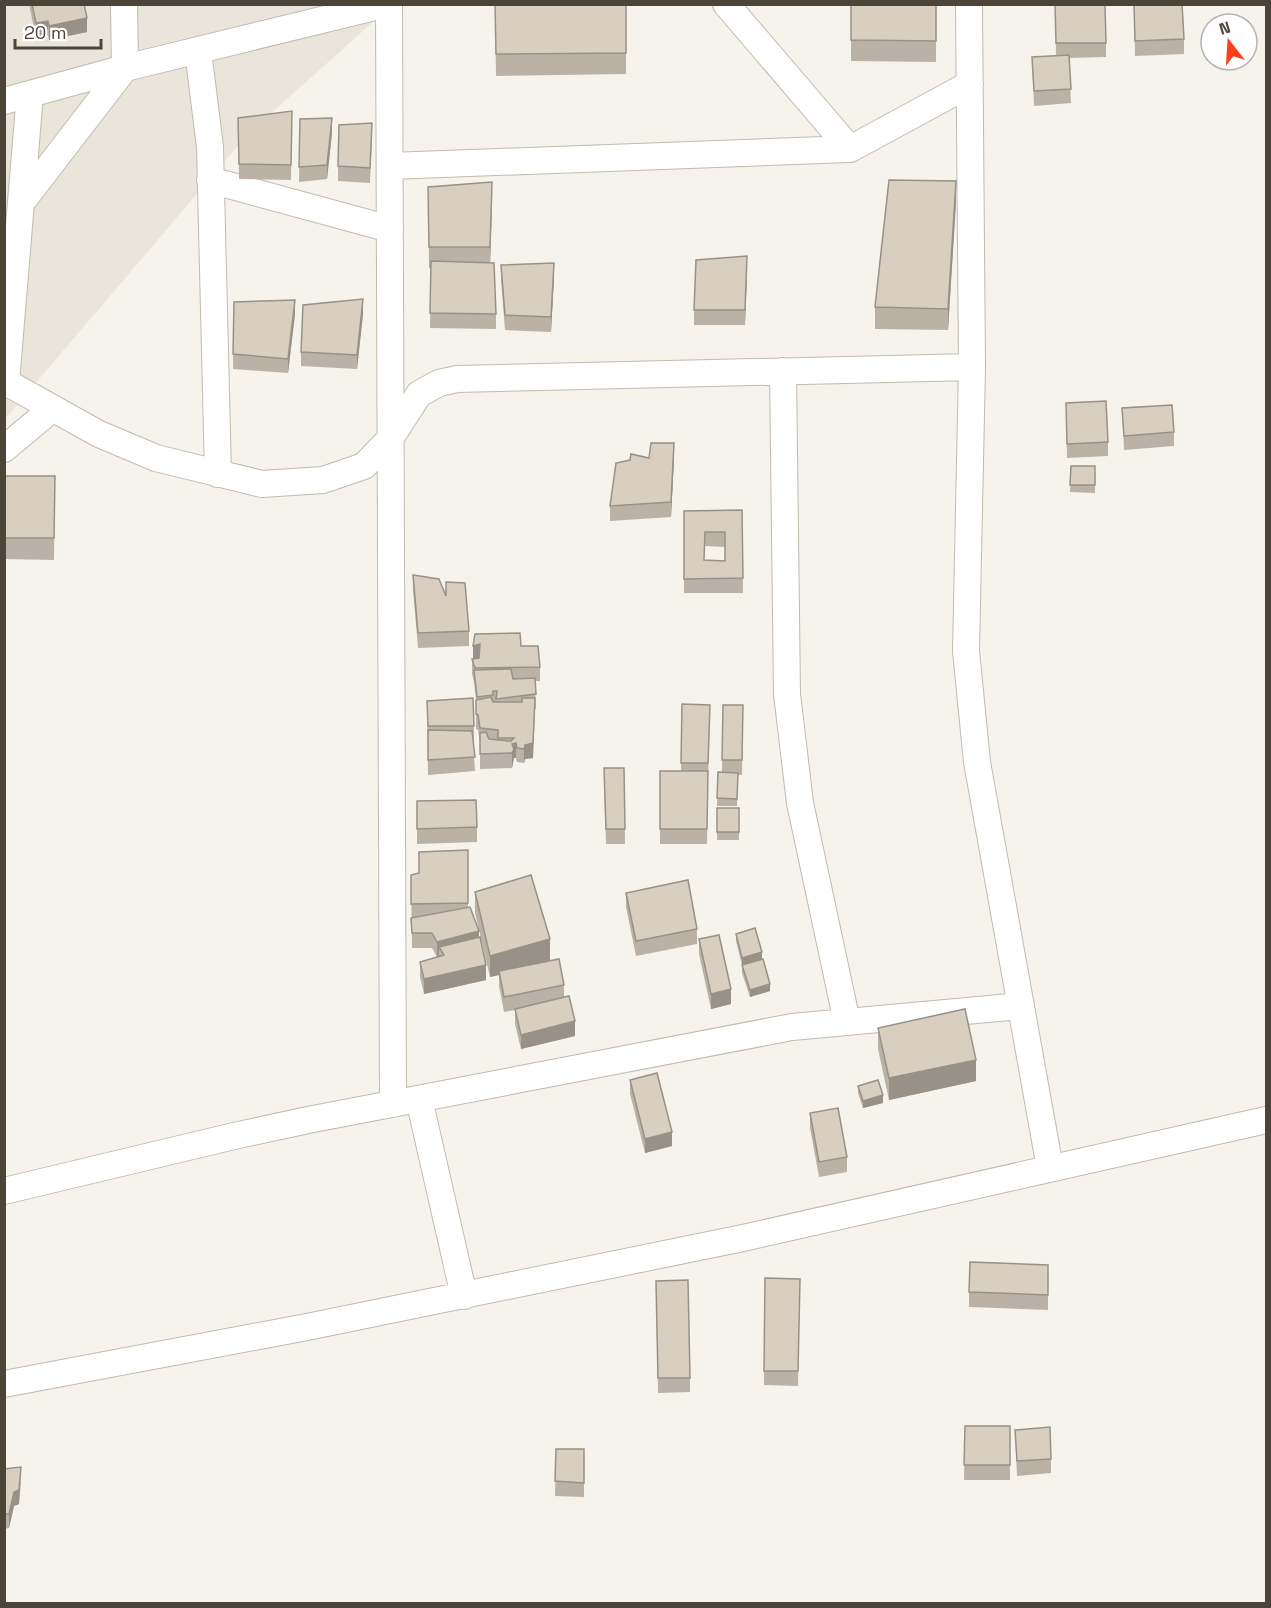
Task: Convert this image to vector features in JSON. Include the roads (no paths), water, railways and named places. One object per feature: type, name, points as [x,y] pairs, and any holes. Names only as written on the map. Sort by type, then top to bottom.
[{"type":"street","points":[[21,203],[125,68],[124,4]]},
{"type":"street","points":[[4,101],[125,68],[388,4],[393,1104]]},
{"type":"street","points":[[726,4],[850,149]]},
{"type":"street","points":[[969,4],[972,367],[966,651],[977,762],[1050,1168]]},
{"type":"street","points":[[198,51],[210,147],[218,474]]},
{"type":"street","points":[[390,166],[850,149],[970,84]]},
{"type":"street","points":[[30,94],[21,203],[8,303],[5,382],[99,434],[156,458],[262,484],[323,480],[363,466],[390,439],[419,394],[439,383],[457,379],[972,367]]},
{"type":"street","points":[[210,180],[390,230]]},
{"type":"street","points":[[783,371],[787,694],[800,803],[847,1022]]},
{"type":"street","points":[[4,449],[53,408]]},
{"type":"street","points":[[4,1191],[234,1136],[792,1027],[1021,1006]]},
{"type":"street","points":[[419,1099],[464,1296]]},
{"type":"street","points":[[4,1384],[464,1296],[743,1238],[1266,1120]]}]
